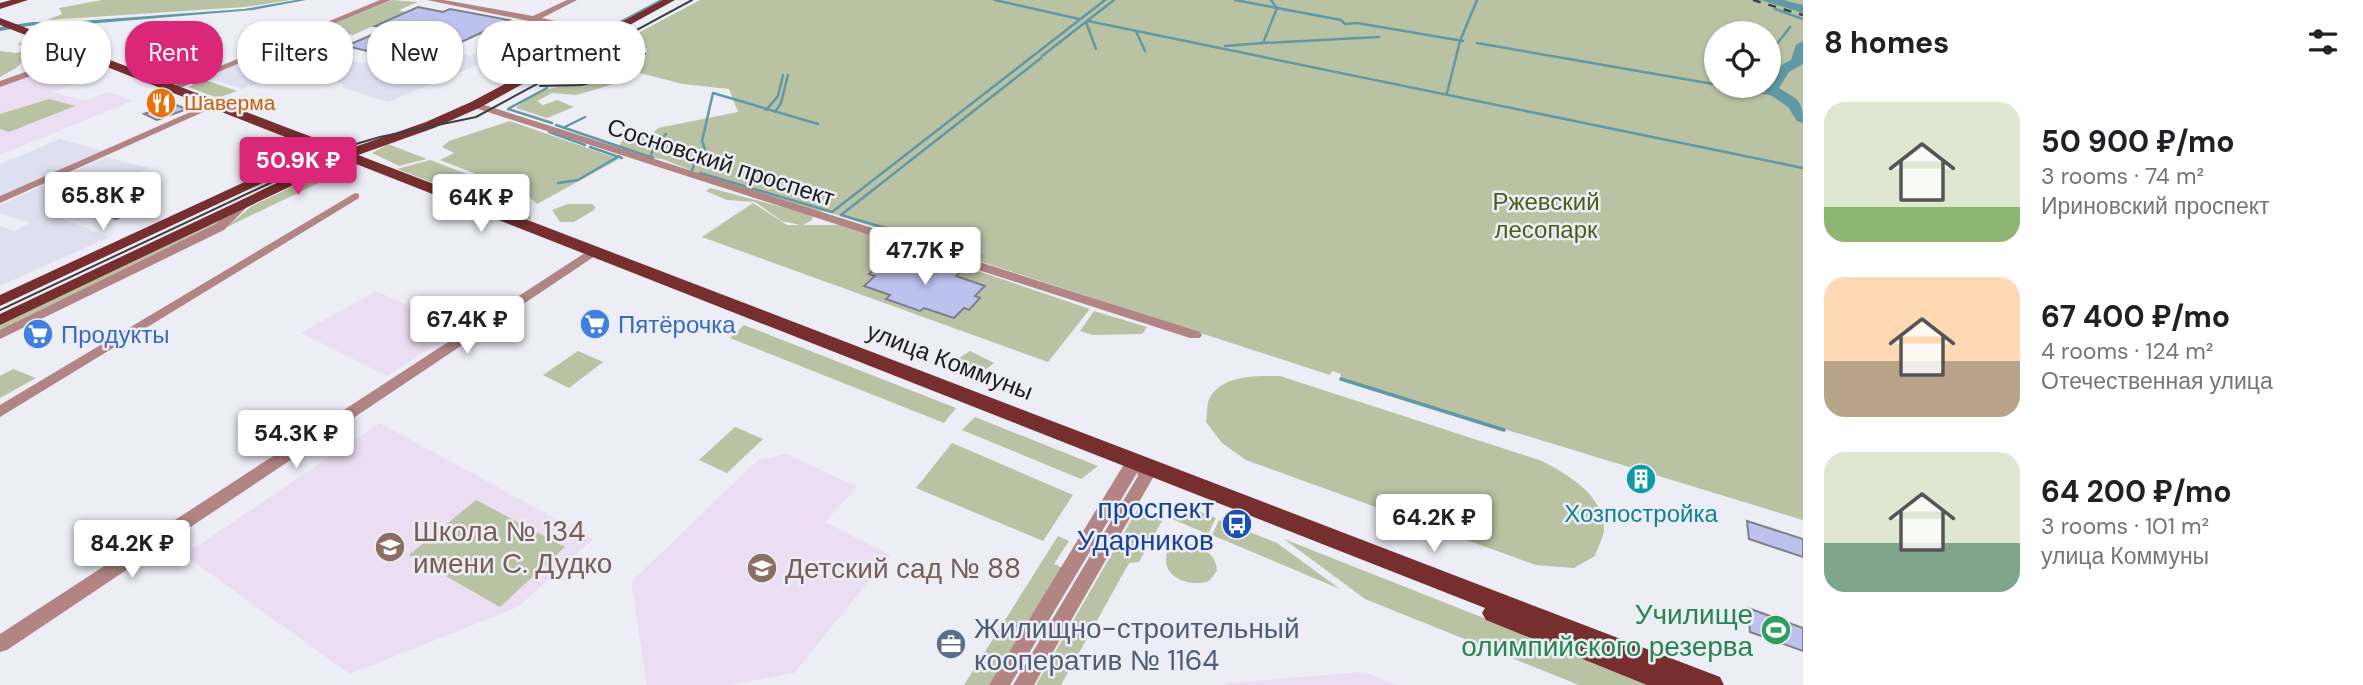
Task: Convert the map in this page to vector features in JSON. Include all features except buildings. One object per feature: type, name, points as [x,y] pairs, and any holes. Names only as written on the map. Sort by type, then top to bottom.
[{"type":"main road","points":[[0,6],[23,0]]},
{"type":"main road","points":[[630,21],[670,0]]},
{"type":"main road","name":"улица Коммуны","points":[[1,21],[21,29]]},
{"type":"main road","name":"улица Коммуны","points":[[111,65],[170,89],[181,97],[212,106],[1139,470],[1675,685]]},
{"type":"main road","points":[[0,300],[334,154],[430,125],[514,84]]},
{"type":"main road","points":[[0,320],[244,204],[334,154]]},
{"type":"main road","name":"улица Коммуны","points":[[1139,470],[1711,685]]},
{"type":"street","points":[[170,89],[387,0]]},
{"type":"street","points":[[431,0],[544,21]]},
{"type":"street","points":[[534,19],[573,0]]},
{"type":"street","points":[[0,84],[21,76]]},
{"type":"street","name":"Сосновский проспект","points":[[475,105],[1195,335]]},
{"type":"street","points":[[0,201],[212,106]]},
{"type":"street","points":[[0,412],[355,196]]},
{"type":"street","points":[[0,335],[220,228],[244,204]]},
{"type":"street","points":[[0,644],[590,254]]},
{"type":"street","points":[[999,685],[1139,470]]},
{"type":"street","points":[[1023,685],[1139,470]]},
{"type":"shaded area","points":[[477,53],[477,65],[463,71],[463,54],[469,55],[468,57]]},
{"type":"shaded area","points":[[353,61],[367,64],[367,84],[431,84],[388,102],[342,87],[342,84],[353,84]]},
{"type":"shaded area","points":[[237,65],[237,84],[255,84],[242,89],[223,82],[223,70]]},
{"type":"shaded area","points":[[21,79],[21,84],[73,84],[53,92],[85,101],[109,92],[132,101],[0,155],[0,86]]},
{"type":"shaded area","points":[[60,139],[104,151],[0,196],[0,164]]},
{"type":"shaded area","points":[[107,157],[148,168],[50,214],[109,237],[0,286],[0,226],[14,231],[30,223],[0,213],[0,205]]},
{"type":"shaded area","points":[[376,291],[460,329],[387,376],[301,333]]},
{"type":"shaded area","name":"Школа № 134 имени С. Дудко","points":[[380,423],[593,539],[518,607],[350,674],[184,555]]},
{"type":"shaded area","name":"Детский сад № 88","points":[[787,454],[857,487],[825,522],[890,555],[794,673],[728,685],[647,685],[631,582],[758,460]]},
{"type":"shaded area","points":[[1364,672],[1397,685],[1225,685],[1228,683]]},
{"type":"green space","points":[[102,0],[291,0],[245,7],[47,20],[62,14],[59,8]]},
{"type":"green space","points":[[392,0],[418,2],[399,10],[405,12],[385,21],[367,21],[367,29],[353,35],[353,21],[341,21]]},
{"type":"green space","name":"Ржевский лесопарк","points":[[700,0],[1803,0],[1803,520],[1340,379],[1341,374],[1332,371],[1330,375],[828,212],[813,210],[719,181],[662,159],[641,156],[619,146],[624,138],[661,136],[654,132],[658,128],[738,112],[729,89],[683,84],[645,74],[645,29]]},
{"type":"green space","points":[[0,51],[21,52],[21,63],[0,77]]},
{"type":"green space","points":[[193,84],[217,84],[237,91],[218,98],[188,87]]},
{"type":"green space","points":[[613,84],[576,95],[552,93],[537,101],[543,105],[557,100],[574,107],[547,118],[516,108],[539,92],[564,86]]},
{"type":"green space","points":[[49,99],[75,106],[9,132],[0,129],[0,114]]},
{"type":"green space","points":[[510,121],[619,159],[537,204],[523,192],[440,160],[454,153],[442,147],[449,141]]},
{"type":"green space","points":[[388,144],[427,159],[399,166],[372,153]]},
{"type":"green space","points":[[430,160],[519,194],[527,200],[531,220],[397,169]]},
{"type":"green space","points":[[319,174],[329,178],[225,228],[252,206]]},
{"type":"green space","points":[[710,188],[813,215],[812,220],[803,225],[842,225],[1090,309],[1048,362],[702,237],[753,203],[787,225],[800,225],[782,221],[755,202],[727,200],[706,191]]},
{"type":"green space","points":[[568,204],[592,204],[595,207],[574,222],[560,222],[552,210]]},
{"type":"green space","points":[[219,219],[225,221],[0,331],[0,324]]},
{"type":"green space","points":[[1094,311],[1147,327],[1142,334],[1093,335],[1080,331]]},
{"type":"green space","points":[[744,325],[956,408],[944,423],[730,338]]},
{"type":"green space","points":[[578,351],[603,362],[569,388],[543,375]]},
{"type":"green space","points":[[970,351],[994,363],[981,373],[956,369],[956,360]]},
{"type":"green space","points":[[13,369],[36,378],[0,398],[0,376]]},
{"type":"green space","points":[[1280,376],[1542,461],[1583,488],[1598,507],[1603,518],[1604,531],[1595,556],[1574,568],[1536,565],[1246,460],[1222,443],[1206,422],[1209,399],[1222,385],[1231,381]]},
{"type":"green space","points":[[975,417],[1098,466],[1081,479],[962,430]]},
{"type":"green space","points":[[735,427],[763,439],[727,473],[699,460]]},
{"type":"green space","points":[[952,443],[1073,495],[1043,541],[916,488]]},
{"type":"green space","points":[[476,500],[565,547],[500,607],[409,555]]},
{"type":"green space","points":[[1180,504],[1216,518],[1208,534],[1172,519]]},
{"type":"green space","points":[[1139,507],[1163,519],[1139,562],[1129,563],[1061,685],[1036,685]]},
{"type":"green space","points":[[1219,520],[1277,543],[1340,589],[1212,535]]},
{"type":"green space","points":[[1058,536],[1069,541],[1054,564],[1063,568],[991,685],[964,685]]},
{"type":"green space","points":[[1284,539],[1653,685],[1579,685],[1365,599]]},
{"type":"green space","points":[[1178,545],[1200,547],[1212,556],[1217,571],[1209,581],[1186,582],[1178,579],[1168,568],[1167,553]]},
{"type":"water","points":[[306,0],[253,10],[111,22],[81,21],[244,9]]},
{"type":"water","points":[[21,24],[21,27],[0,31],[0,27]]},
{"type":"waterway","points":[[622,21],[662,0]]},
{"type":"waterway","points":[[995,0],[1079,19]]},
{"type":"waterway","points":[[700,173],[832,212],[1105,0]]},
{"type":"waterway","points":[[1042,56],[1114,0]]},
{"type":"waterway","points":[[1235,0],[1277,8]]},
{"type":"waterway","points":[[1271,0],[1277,8]]},
{"type":"waterway","points":[[1460,41],[1477,0]]},
{"type":"waterway","points":[[1767,0],[1803,9]]},
{"type":"waterway","points":[[1263,43],[1277,8]]},
{"type":"waterway","points":[[1277,8],[1341,20],[1345,24],[1357,23],[1460,41]]},
{"type":"waterway","points":[[1775,9],[1803,19]]},
{"type":"waterway","points":[[1088,21],[1803,168]]},
{"type":"waterway","points":[[1086,22],[1096,49]]},
{"type":"waterway","points":[[1781,39],[1790,27]]},
{"type":"waterway","points":[[1136,31],[1145,51]]},
{"type":"waterway","points":[[1263,43],[1379,37]]},
{"type":"waterway","points":[[1447,93],[1460,41]]},
{"type":"waterway","points":[[1225,46],[1263,43]]},
{"type":"waterway","points":[[1477,43],[1704,82]]},
{"type":"waterway","points":[[1803,45],[1797,62],[1784,69],[1770,89],[1794,104],[1803,118]]},
{"type":"waterway","points":[[981,256],[841,215],[1041,58]]},
{"type":"waterway","points":[[767,109],[778,96],[783,75]]},
{"type":"waterway","points":[[775,111],[781,103],[788,75]]},
{"type":"waterway","points":[[547,88],[508,109],[552,123]]},
{"type":"waterway","points":[[705,149],[702,141],[713,93],[767,109]]},
{"type":"waterway","points":[[767,109],[775,111]]},
{"type":"waterway","points":[[775,111],[818,124]]},
{"type":"waterway","points":[[565,127],[585,117]]},
{"type":"waterway","points":[[556,125],[650,157]]},
{"type":"waterway","points":[[549,132],[585,145]]},
{"type":"waterway","points":[[650,157],[655,145],[666,134]]},
{"type":"waterway","points":[[590,147],[618,157]]},
{"type":"waterway","points":[[692,171],[695,161],[705,152]]},
{"type":"waterway","points":[[558,183],[578,180],[618,157]]},
{"type":"waterway","points":[[618,157],[622,158]]},
{"type":"waterway","points":[[1341,379],[1504,430]]},
{"type":"tram line","points":[[0,310],[349,146],[476,117],[692,0]]},
{"type":"tram line","points":[[540,86],[585,84]]},
{"type":"railway","points":[[1753,0],[1803,15]]},
{"type":"place","name":"Шаверма","points":[[161,103]]},
{"type":"place","name":"Пятёрочка","points":[[595,324]]},
{"type":"place","name":"Продукты","points":[[38,334]]},
{"type":"place","name":"Хозпостройка","points":[[1641,479]]},
{"type":"place","name":"проспект Ударников","points":[[1237,524]]},
{"type":"place","name":"Школа № 134 имени С. Дудко","points":[[390,547]]},
{"type":"place","name":"Детский сад № 88","points":[[762,568]]},
{"type":"place","name":"Училище олимпийского резерва","points":[[1776,630]]},
{"type":"place","name":"Жилищно-строительный кооператив № 1164","points":[[951,644]]}]
